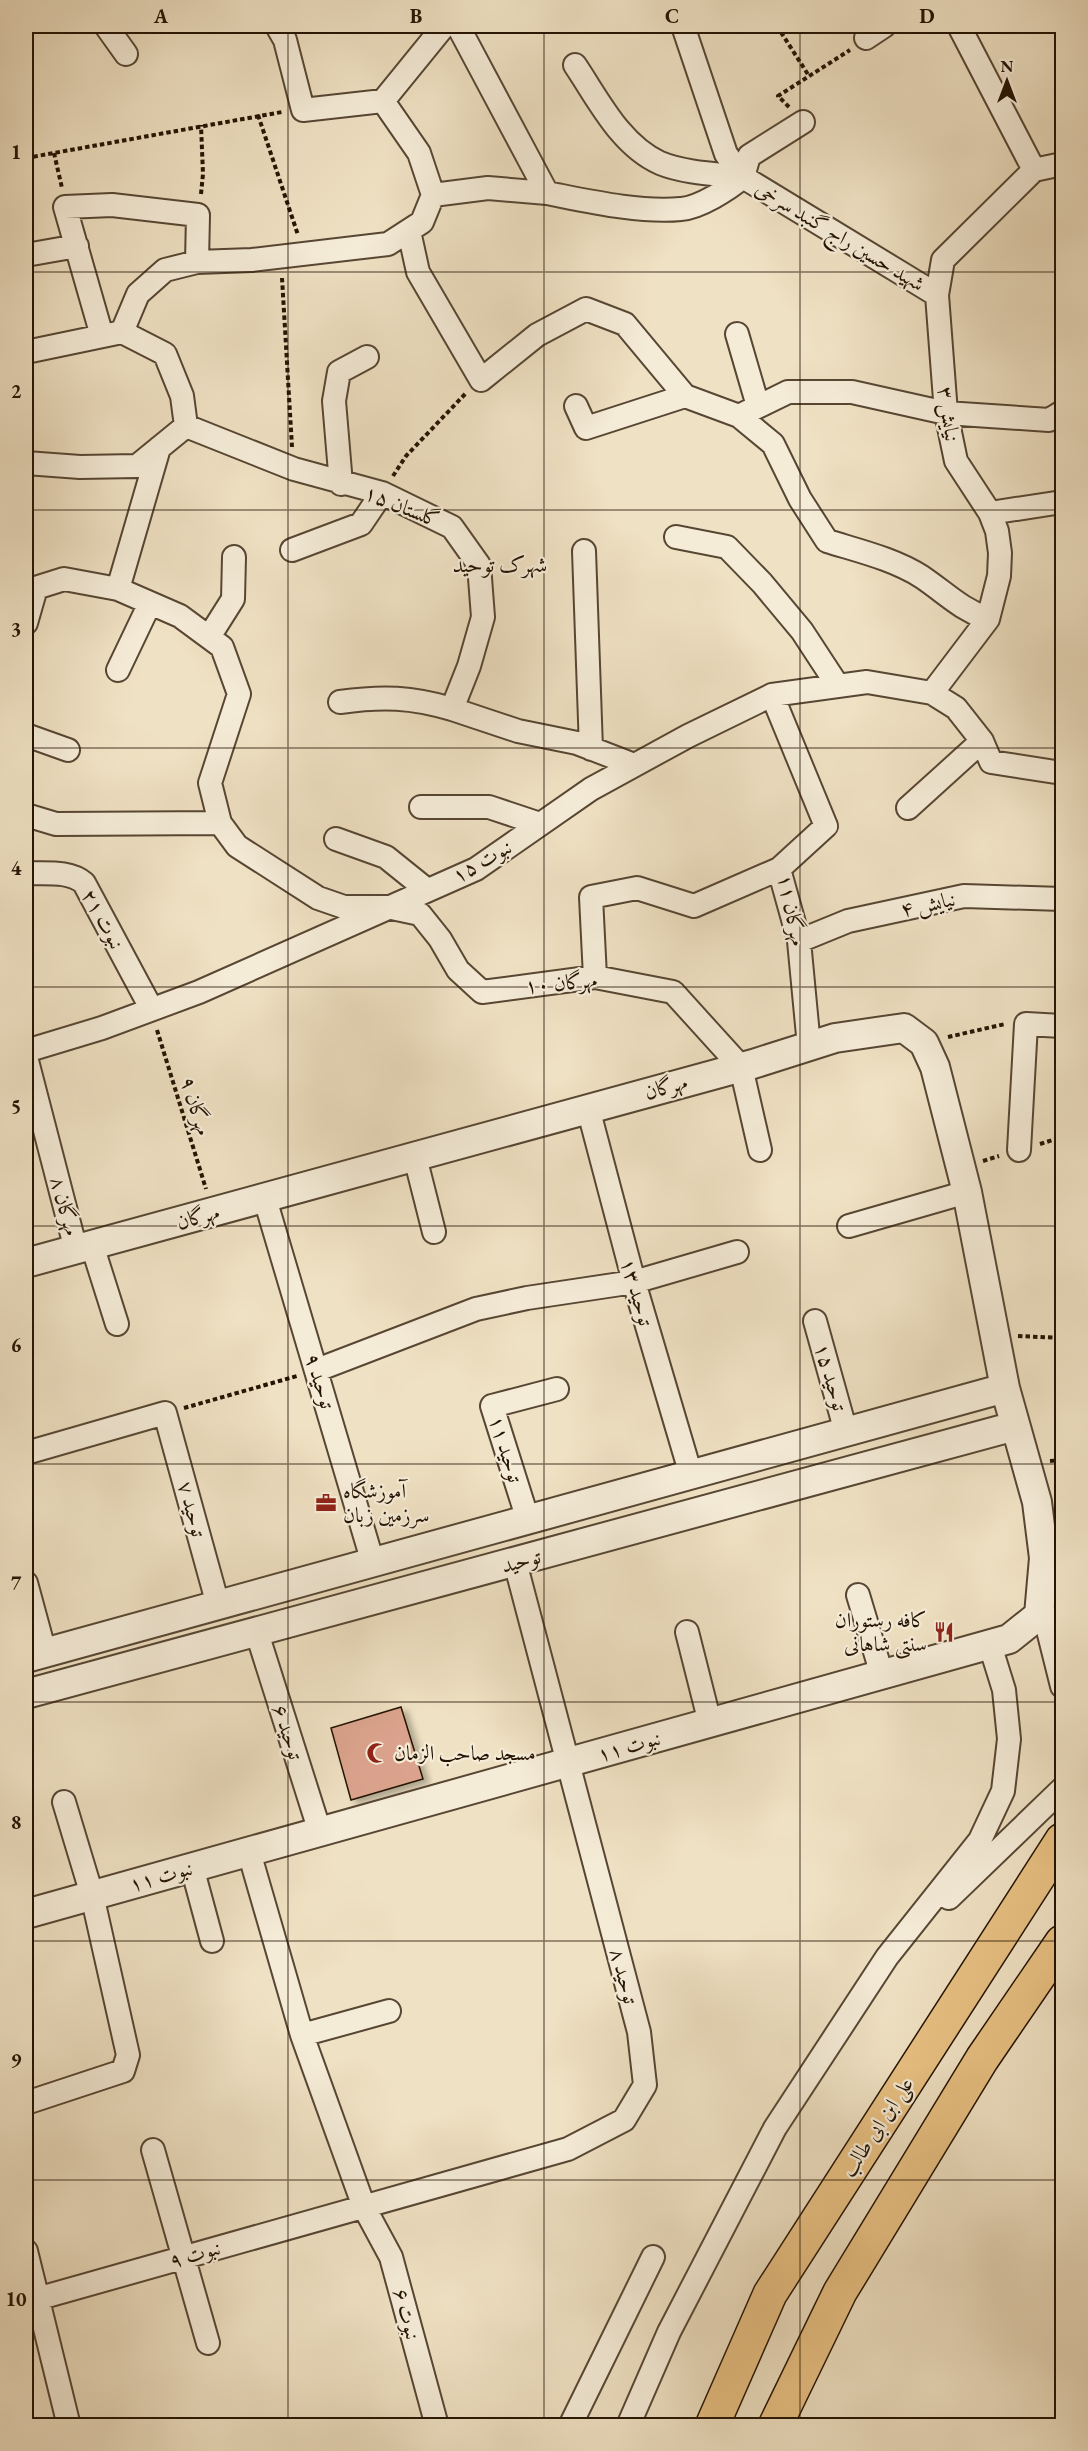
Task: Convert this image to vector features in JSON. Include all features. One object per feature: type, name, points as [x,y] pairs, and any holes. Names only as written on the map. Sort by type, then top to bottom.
[{"type":"main road","name":"علی ابن ابی طالب","points":[[712,2426],[770,2294],[1062,1840]]},
{"type":"main road","points":[[775,2426],[840,2292],[982,2059],[1062,1942]]},
{"type":"street","points":[[106,26],[126,54]]},
{"type":"street","points":[[277,26],[285,40],[303,110],[382,101],[444,26]]},
{"type":"street","points":[[458,26],[548,193]]},
{"type":"street","points":[[683,26],[726,154],[742,177]]},
{"type":"street","points":[[959,26],[1034,170],[1062,164]]},
{"type":"street","points":[[575,65],[623,136],[659,163],[704,173],[742,177]]},
{"type":"street","points":[[112,334],[138,294],[165,270],[196,262],[281,258],[388,244],[422,222],[433,195],[419,153],[382,101]]},
{"type":"street","points":[[742,177],[748,156],[803,122]]},
{"type":"street","name":"نیایش ۳","points":[[932,693],[988,619],[999,576],[1000,554],[997,531],[990,513],[956,461],[946,413],[937,294],[943,260],[1034,170]]},
{"type":"street","name":"شهید حسین راج گنبد سرخی","points":[[433,195],[488,188],[548,193],[607,205],[683,210],[728,190],[742,177],[937,294]]},
{"type":"street","points":[[112,334],[77,246],[65,207],[112,205],[198,215],[196,262]]},
{"type":"street","points":[[409,231],[418,272],[481,380],[537,335],[586,309],[625,324],[686,396]]},
{"type":"street","points":[[26,255],[77,246]]},
{"type":"street","points":[[26,352],[112,334],[165,354],[182,396],[186,426],[137,466],[80,467],[26,463]]},
{"type":"street","points":[[737,334],[749,411],[773,444],[800,499],[827,541],[878,556],[921,576],[965,610],[988,619]]},
{"type":"street","points":[[340,484],[334,401],[339,372],[367,357]]},
{"type":"street","points":[[576,406],[586,428],[686,396],[749,411],[788,392],[852,392],[946,413],[1049,420],[1062,411]]},
{"type":"street","name":"گلستان ۱۵","points":[[186,426],[294,469],[340,484],[382,493],[452,527],[479,565],[483,617],[469,666],[452,709]]},
{"type":"street","points":[[118,589],[159,448]]},
{"type":"street","points":[[292,550],[361,524],[382,493]]},
{"type":"street","points":[[990,513],[1062,502]]},
{"type":"street","points":[[676,537],[727,548],[762,583],[802,631],[838,686]]},
{"type":"street","points":[[584,551],[591,748]]},
{"type":"street","points":[[209,637],[233,599],[234,557]]},
{"type":"street","points":[[26,623],[31,590],[64,579],[118,589],[180,616],[222,647],[239,694],[210,783],[220,823],[237,846],[318,898],[344,908],[387,908]]},
{"type":"street","points":[[118,670],[150,603]]},
{"type":"street","name":"نبوت ۱۵","points":[[26,1051],[102,1029],[151,1008],[199,992],[476,869],[591,789],[772,695],[867,682],[932,693]]},
{"type":"street","points":[[932,693],[956,708],[982,741],[991,762],[1062,773]]},
{"type":"street","name":"مهرگان ۱۱","points":[[772,695],[826,826],[779,869],[799,941],[809,1046]]},
{"type":"street","points":[[340,702],[379,696],[426,701],[518,731],[591,748],[634,765]]},
{"type":"street","points":[[26,735],[68,750]]},
{"type":"street","points":[[908,808],[982,741]]},
{"type":"street","points":[[421,807],[489,807],[540,824]]},
{"type":"street","points":[[26,816],[56,824],[220,823]]},
{"type":"street","points":[[336,839],[386,857],[427,890]]},
{"type":"street","points":[[595,976],[591,897],[637,888],[694,906],[779,869]]},
{"type":"street","name":"نبوت ۲۱","points":[[26,873],[66,874],[77,877],[84,883],[151,1008]]},
{"type":"street","name":"نیایش ۴","points":[[799,941],[848,921],[964,896],[1062,899]]},
{"type":"street","name":"مهرگان ۱۰","points":[[387,908],[420,914],[440,939],[458,970],[482,992],[595,976],[673,992],[741,1067]]},
{"type":"street","points":[[1019,1150],[1026,1024],[1062,1026]]},
{"type":"street","name":"مهرگان","points":[[26,1263],[741,1067],[835,1038],[904,1028],[924,1043]]},
{"type":"street","points":[[924,1043],[934,1067],[968,1192],[1005,1388],[1015,1426]]},
{"type":"street","name":"مهرگان ۸","points":[[26,1057],[84,1247],[117,1324]]},
{"type":"street","points":[[741,1067],[760,1150]]},
{"type":"street","name":"توحید ۱۳","points":[[588,1108],[634,1282],[691,1475]]},
{"type":"street","points":[[415,1157],[434,1232]]},
{"type":"street","points":[[849,1226],[968,1192]]},
{"type":"street","name":"توحید ۹","points":[[265,1199],[373,1563]]},
{"type":"street","points":[[317,1370],[476,1309],[527,1298],[634,1282],[737,1252]]},
{"type":"street","name":"توحید ۱۵","points":[[815,1321],[846,1432]]},
{"type":"street","name":"توحید","points":[[35,1655],[1005,1388]]},
{"type":"street","name":"توحید ۱۱","points":[[528,1520],[492,1406],[557,1389]]},
{"type":"street","points":[[26,1453],[165,1413]]},
{"type":"street","name":"توحید ۷","points":[[165,1413],[218,1605]]},
{"type":"street","name":"توحید","points":[[26,1694],[1015,1426]]},
{"type":"street","name":"نبوت ۱۱","points":[[26,1914],[1009,1639],[1039,1615],[1044,1558],[1037,1503],[1015,1426]]},
{"type":"street","name":"توحید ۸","points":[[364,2207],[568,2149],[624,2120],[645,2085],[639,2032],[515,1563]]},
{"type":"street","points":[[26,1583],[35,1655]]},
{"type":"street","points":[[858,1595],[882,1675]]},
{"type":"street","points":[[1041,1602],[1062,1686]]},
{"type":"street","points":[[687,1632],[710,1723]]},
{"type":"street","name":"توحید ۶","points":[[257,1633],[320,1832]]},
{"type":"street","points":[[628,2426],[669,2332],[775,2128],[886,1956],[980,1840],[1003,1791],[1009,1739],[1004,1689],[990,1645]]},
{"type":"street","points":[[886,1956],[1062,1789]]},
{"type":"street","points":[[26,2103],[123,2071],[127,2064],[128,2055],[92,1895],[64,1803]]},
{"type":"street","name":"نبوت ۶","points":[[249,1852],[302,2035],[364,2207],[391,2257],[437,2426]]},
{"type":"street","points":[[192,1867],[212,1941]]},
{"type":"street","points":[[302,2035],[389,2011]]},
{"type":"street","points":[[153,2150],[208,2343]]},
{"type":"street","name":"نبوت ۹","points":[[32,2300],[364,2207]]},
{"type":"street","points":[[26,2251],[32,2300],[69,2426]]},
{"type":"street","points":[[570,2426],[653,2257]]},
{"type":"path","points":[[777,26],[809,76]]},
{"type":"path","points":[[803,122],[778,96],[867,37]]},
{"type":"path","points":[[26,158],[258,114],[303,110]]},
{"type":"path","points":[[258,114],[305,255]]},
{"type":"path","points":[[198,215],[203,174],[201,125]]},
{"type":"path","points":[[54,153],[65,207]]},
{"type":"path","points":[[281,258],[294,469]]},
{"type":"path","points":[[382,493],[406,456],[458,399],[481,380]]},
{"type":"path","name":"مهرگان ۹","points":[[151,1008],[213,1213]]},
{"type":"path","points":[[924,1043],[1010,1023],[1026,1024]]},
{"type":"path","points":[[996,1334],[1062,1338]]},
{"type":"path","points":[[165,1413],[317,1370]]},
{"type":"building","name":"مسجد صاحب الزمان","points":[[401,1707],[423,1779],[351,1800],[331,1728]]},
{"type":"place","name":"آموزشگاه سرزمین زبان","points":[[326,1503]]},
{"type":"place","name":"کافه رستوران سنتی شاهانی","points":[[944,1632]]},
{"type":"place","name":"مسجد صاحب الزمان","points":[[377,1753]]},
{"type":"district","name":"شهرک توحید","points":[[500,564]]}]
